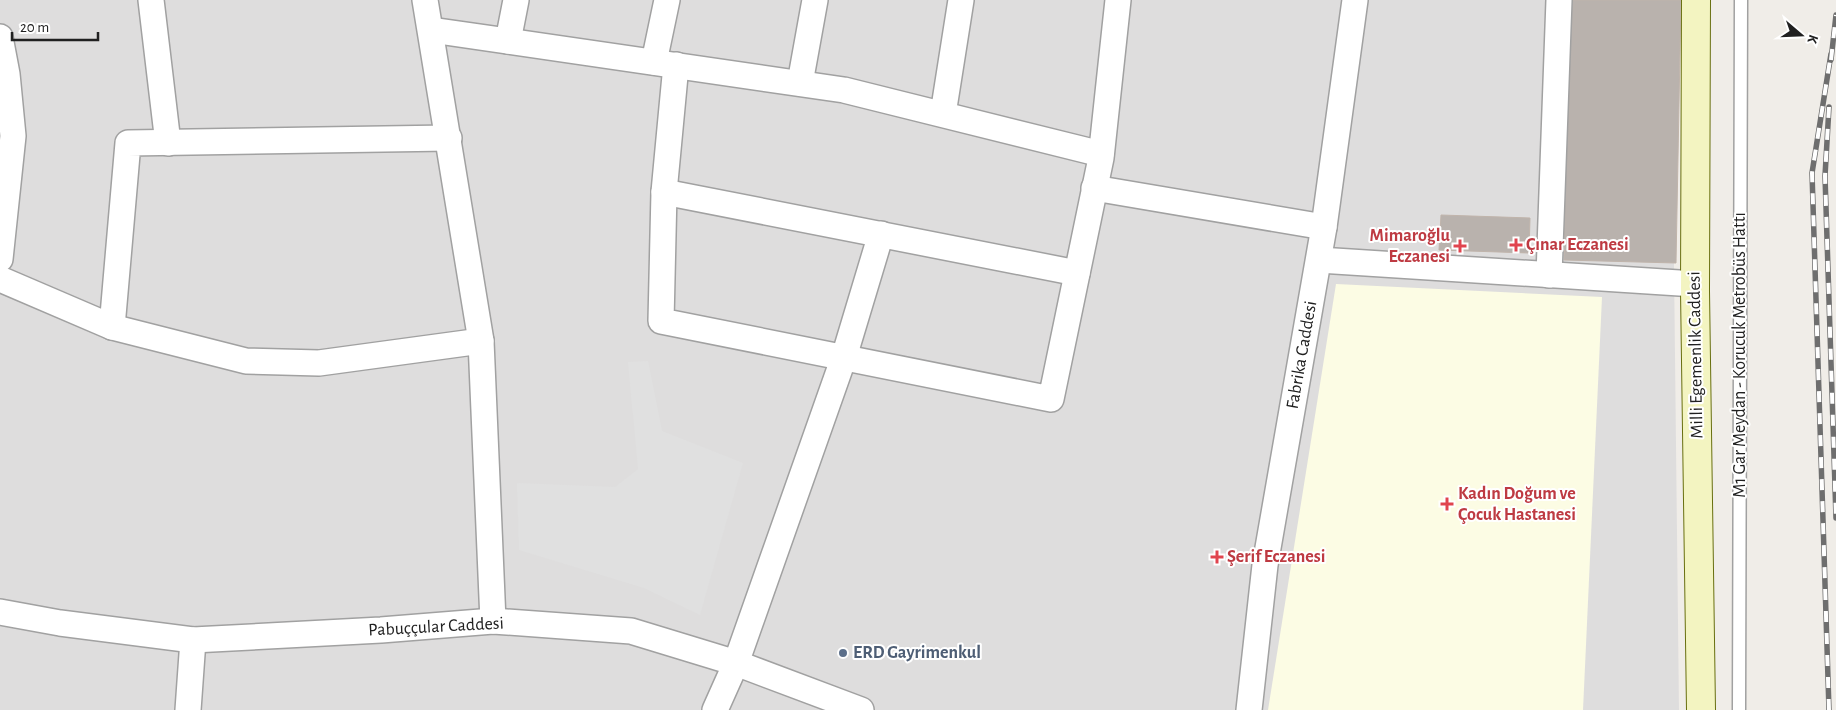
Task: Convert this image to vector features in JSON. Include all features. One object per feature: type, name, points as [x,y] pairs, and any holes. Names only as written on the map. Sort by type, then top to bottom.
[{"type":"main road","name":"Milli Egemenlik Caddesi","points":[[1696,0],[1694,284],[1701,710]]},
{"type":"street","points":[[151,0],[168,143]]},
{"type":"street","points":[[425,0],[432,30],[481,341],[494,621]]},
{"type":"street","points":[[508,41],[516,0]]},
{"type":"street","points":[[667,0],[662,321],[1051,399],[1101,154],[1118,0]]},
{"type":"street","points":[[800,83],[815,0]]},
{"type":"street","points":[[943,114],[961,0]]},
{"type":"street","name":"Fabrika Caddesi","points":[[1249,710],[1265,565],[1319,260],[1355,0]]},
{"type":"street","points":[[1549,275],[1559,0]]},
{"type":"street","points":[[432,30],[844,90],[1101,154]]},
{"type":"street","points":[[0,37],[7,74],[12,136],[0,259]]},
{"type":"street","points":[[112,327],[128,143],[449,138]]},
{"type":"street","points":[[1094,188],[1324,227]]},
{"type":"street","points":[[664,192],[1077,273]]},
{"type":"street","points":[[715,710],[736,664],[844,357],[881,234]]},
{"type":"street","points":[[1319,260],[1694,284]]},
{"type":"street","points":[[0,279],[112,327],[246,361],[319,363],[481,341]]},
{"type":"street","name":"Pabuççular Caddesi","points":[[0,612],[60,623],[194,640],[381,630],[494,621],[631,631],[736,664],[860,710]]},
{"type":"street","points":[[188,710],[194,640]]},
{"type":"lane","name":"M1 Gar Meydan - Korucuk Metrobüs Hattı","points":[[1739,710],[1740,0]]},
{"type":"shaded area","points":[[0,0],[1671,0],[1679,710],[0,710]]},
{"type":"shaded area","name":"Kadın Doğum ve Çocuk Hastanesi","points":[[1336,284],[1602,297],[1583,710],[1268,710]]},
{"type":"shaded area","points":[[648,361],[662,431],[743,463],[700,615],[644,588],[519,550],[517,483],[615,487],[638,469],[628,362]]},
{"type":"building","points":[[1569,0],[1681,0],[1676,263],[1564,260]]},
{"type":"building","points":[[1441,215],[1530,218],[1529,253],[1439,250]]},
{"type":"railway","points":[[1831,60],[1836,15]]},
{"type":"railway","points":[[1829,710],[1812,173],[1831,54]]},
{"type":"railway","points":[[1829,107],[1825,176],[1836,518]]},
{"type":"place","name":"Çınar Eczanesi","points":[[1516,245]]},
{"type":"place","name":"Mimaroğlu Eczanesi","points":[[1460,246]]},
{"type":"place","name":"Kadın Doğum ve Çocuk Hastanesi","points":[[1447,504]]},
{"type":"place","name":"Şerif Eczanesi","points":[[1217,557]]},
{"type":"place","name":"ERD Gayrimenkul","points":[[843,653]]}]
